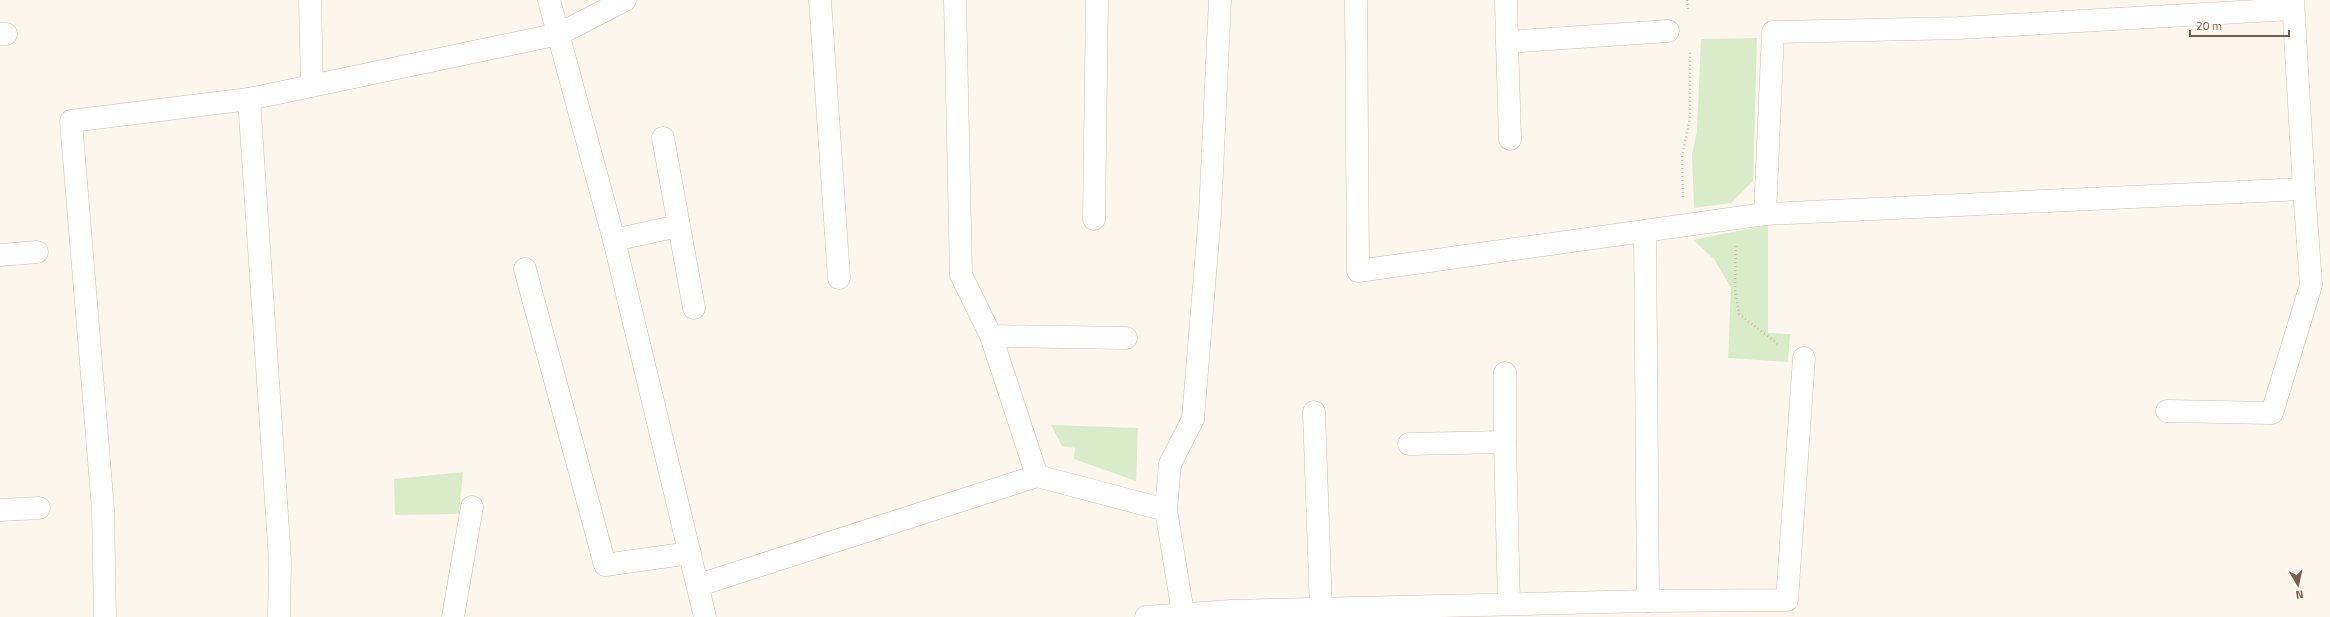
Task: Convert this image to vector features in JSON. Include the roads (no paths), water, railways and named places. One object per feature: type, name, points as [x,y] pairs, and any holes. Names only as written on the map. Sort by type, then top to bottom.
[{"type":"street","points":[[310,0],[312,85]]},
{"type":"street","points":[[549,0],[614,240],[699,585],[705,617]]},
{"type":"street","points":[[105,617],[103,509],[71,121],[249,99],[559,34],[625,0]]},
{"type":"street","points":[[820,0],[839,278]]},
{"type":"street","points":[[955,0],[961,275],[991,336],[1037,476]]},
{"type":"street","points":[[1094,219],[1097,0]]},
{"type":"street","points":[[1183,613],[1166,510],[1170,464],[1193,419],[1210,214],[1220,0]]},
{"type":"street","points":[[1356,0],[1358,271],[1765,214],[2304,189]]},
{"type":"street","points":[[1506,0],[1510,139]]},
{"type":"street","points":[[1765,214],[1773,32],[1959,28],[2293,4],[2311,285],[2272,413],[2167,411]]},
{"type":"street","points":[[1507,42],[1668,31]]},
{"type":"street","points":[[249,99],[280,560],[279,617]]},
{"type":"street","points":[[663,138],[694,308]]},
{"type":"street","points":[[614,240],[678,226]]},
{"type":"street","points":[[1645,231],[1648,601]]},
{"type":"street","points":[[0,255],[37,252]]},
{"type":"street","points":[[525,270],[605,565],[690,553]]},
{"type":"street","points":[[991,336],[1126,338]]},
{"type":"street","points":[[1146,617],[1183,613],[1231,614],[1321,609],[1509,604],[1786,600],[1804,358]]},
{"type":"street","points":[[1505,373],[1509,604]]},
{"type":"street","points":[[1314,412],[1321,609]]},
{"type":"street","points":[[1409,444],[1506,442]]},
{"type":"street","points":[[699,585],[1037,476],[1166,510]]},
{"type":"street","points":[[0,510],[39,508]]},
{"type":"street","points":[[453,617],[472,508]]}]
